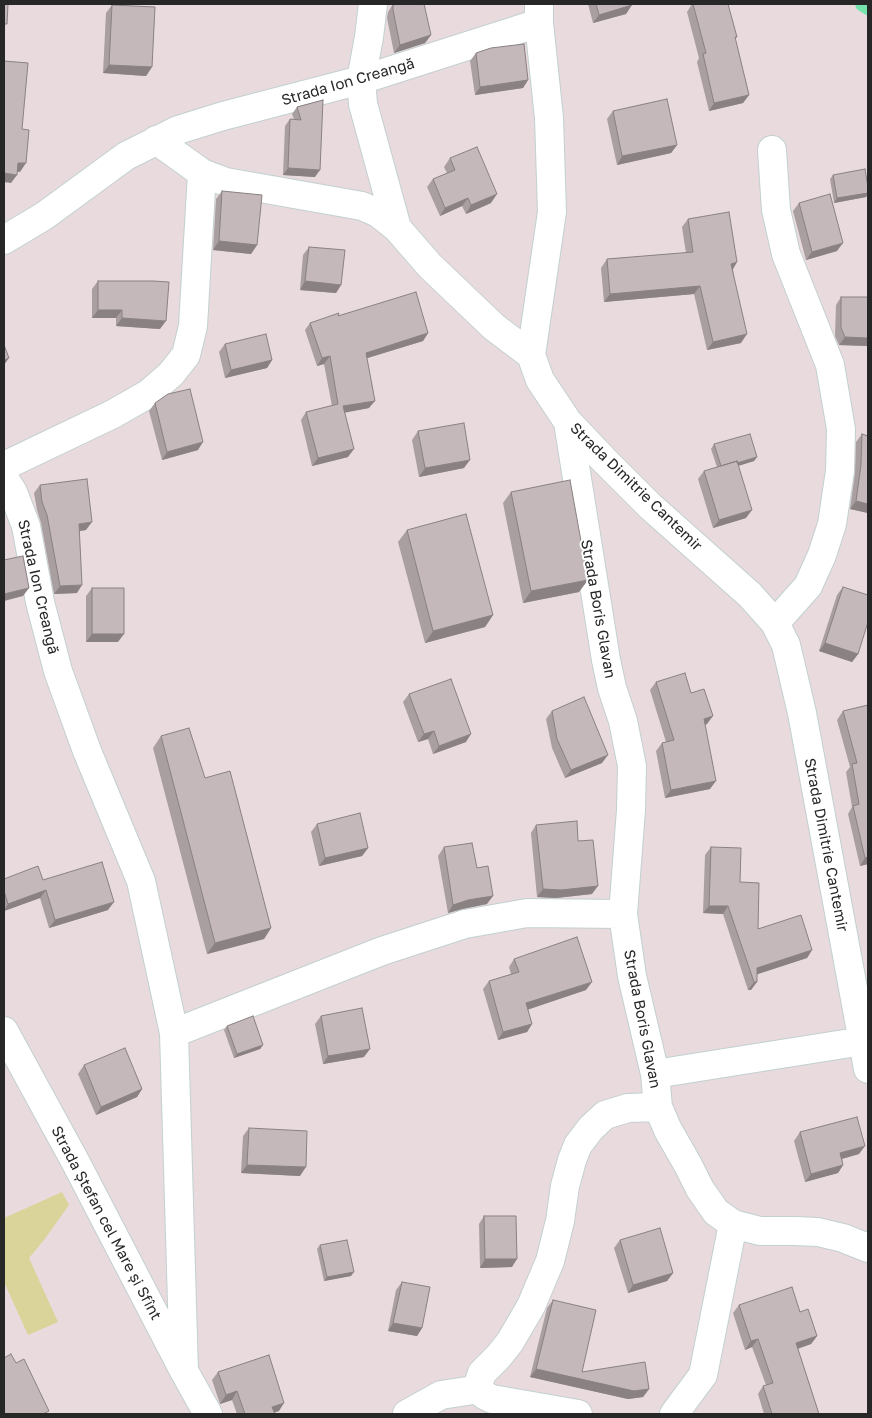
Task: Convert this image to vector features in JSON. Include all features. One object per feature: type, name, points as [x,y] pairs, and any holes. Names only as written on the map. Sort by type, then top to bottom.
[{"type":"street","points":[[373,4],[362,80],[363,104],[396,228]]},
{"type":"street","name":"Strada Ion Creangă","points":[[4,240],[44,216],[126,156],[178,130],[222,116],[362,80],[539,13]]},
{"type":"street","name":"Strada Dimitrie Cantemir","points":[[539,13],[549,118],[552,212],[531,355],[540,380],[568,422],[644,499],[750,595],[775,623],[786,645],[802,713],[868,1069]]},
{"type":"street","points":[[156,140],[202,173],[226,182],[362,206],[378,213],[396,228],[430,266],[476,310],[531,355]]},
{"type":"street","points":[[772,150],[776,210],[786,254],[830,365],[841,429],[839,480],[832,524],[822,555],[808,586],[775,623]]},
{"type":"street","points":[[4,466],[113,414],[148,394],[171,374],[186,355],[193,326],[202,173]]},
{"type":"street","name":"Strada Boris Glavan","points":[[480,1389],[479,1382],[482,1373],[510,1342],[530,1306],[550,1261],[560,1221],[565,1186],[578,1145],[591,1128],[605,1115],[628,1108],[658,1107],[655,1074],[632,976],[623,914],[630,836],[632,766],[623,721],[612,688],[606,660],[568,422]]},
{"type":"street","name":"Strada Ion Creangă","points":[[4,478],[13,492],[26,526],[40,602],[58,670],[87,751],[141,881],[174,1033],[184,1371]]},
{"type":"street","points":[[174,1033],[382,952],[465,924],[527,913],[623,914]]},
{"type":"street","name":"Strada Ștefan cel Mare și Sfînt","points":[[4,1031],[208,1414]]},
{"type":"street","points":[[655,1074],[863,1041]]},
{"type":"street","points":[[658,1107],[668,1130],[700,1189],[716,1212],[733,1224],[760,1231],[818,1232],[843,1238],[868,1248]]},
{"type":"street","points":[[674,1414],[703,1375],[733,1224]]},
{"type":"street","points":[[407,1414],[441,1396],[480,1389],[484,1395],[492,1399],[578,1414]]},
{"type":"shaded area","points":[[62,1192],[69,1205],[29,1258],[58,1322],[28,1335],[4,1282],[4,1218]]},
{"type":"building","points":[[4,4],[8,4],[7,24],[4,24]]},
{"type":"building","points":[[393,4],[424,4],[431,35],[400,45]]},
{"type":"building","points":[[596,4],[631,4],[632,5],[599,15]]},
{"type":"building","points":[[693,4],[728,4],[749,95],[714,103],[703,54],[706,53]]},
{"type":"building","points":[[112,5],[155,7],[152,67],[109,65]]},
{"type":"building","points":[[524,44],[528,80],[480,87],[476,53],[491,48]]},
{"type":"building","points":[[4,61],[28,63],[22,129],[29,130],[26,163],[18,163],[17,175],[4,173]]},
{"type":"building","points":[[667,99],[677,145],[622,156],[613,111]]},
{"type":"building","points":[[323,100],[320,170],[288,168],[290,119],[301,120],[297,107]]},
{"type":"building","points":[[477,147],[497,194],[471,205],[468,198],[445,208],[433,179],[455,170],[450,158]]},
{"type":"building","points":[[865,169],[868,193],[837,198],[833,175]]},
{"type":"building","points":[[222,191],[262,195],[257,245],[219,241]]},
{"type":"building","points":[[830,194],[843,243],[812,252],[799,203]]},
{"type":"building","points":[[729,212],[737,262],[731,264],[747,334],[713,342],[700,286],[610,294],[607,259],[693,252],[688,219]]},
{"type":"building","points":[[309,247],[345,250],[341,285],[305,281]]},
{"type":"building","points":[[98,281],[169,282],[166,321],[122,318],[122,310],[98,310]]},
{"type":"building","points":[[416,292],[428,333],[366,353],[375,401],[343,406],[354,449],[318,458],[306,412],[338,404],[330,356],[322,358],[310,323]]},
{"type":"building","points":[[841,297],[868,297],[868,338],[845,337],[841,328]]},
{"type":"building","points":[[266,334],[272,360],[231,370],[225,344]]},
{"type":"building","points":[[4,345],[9,358],[4,360]]},
{"type":"building","points":[[190,389],[203,442],[167,452],[155,403],[168,394]]},
{"type":"building","points":[[464,423],[470,460],[425,468],[418,431]]},
{"type":"building","points":[[750,434],[757,457],[721,466],[714,444]]},
{"type":"building","points":[[862,434],[868,436],[868,504],[856,501],[861,465]]},
{"type":"building","points":[[737,461],[752,510],[719,520],[704,471]]},
{"type":"building","points":[[87,479],[92,522],[79,524],[82,585],[60,586],[40,485]]},
{"type":"building","points":[[570,480],[588,580],[531,591],[511,492]]},
{"type":"building","points":[[466,514],[493,615],[433,631],[407,530]]},
{"type":"building","points":[[23,556],[29,588],[4,594],[4,560]]},
{"type":"building","points":[[843,587],[868,595],[868,622],[858,654],[825,643]]},
{"type":"building","points":[[92,588],[124,588],[124,634],[92,634]]},
{"type":"building","points":[[685,673],[691,693],[704,689],[713,716],[704,719],[716,781],[671,790],[662,743],[674,740],[656,682]]},
{"type":"building","points":[[451,679],[471,734],[439,746],[434,731],[424,734],[409,694]]},
{"type":"building","points":[[584,697],[608,755],[571,770],[557,739],[552,711]]},
{"type":"building","points":[[868,705],[868,857],[865,858],[853,806],[859,804],[852,764],[857,763],[843,711]]},
{"type":"building","points":[[189,728],[205,778],[230,771],[271,928],[215,943],[161,736]]},
{"type":"building","points":[[360,813],[368,848],[325,858],[317,824]]},
{"type":"building","points":[[577,821],[578,841],[593,840],[598,886],[561,890],[543,889],[536,825]]},
{"type":"building","points":[[472,843],[477,868],[488,866],[493,896],[468,900],[453,905],[444,847]]},
{"type":"building","points":[[711,847],[741,848],[740,882],[759,883],[758,929],[801,915],[812,950],[757,968],[757,982],[754,982],[728,906],[709,906]]},
{"type":"building","points":[[102,862],[114,902],[55,920],[46,890],[8,904],[4,891],[4,879],[38,866],[43,880]]},
{"type":"building","points":[[577,937],[592,982],[526,1003],[532,1024],[503,1032],[489,981],[519,972],[514,959]]},
{"type":"building","points":[[362,1008],[370,1049],[328,1056],[321,1016]]},
{"type":"building","points":[[253,1016],[263,1045],[237,1054],[227,1026]]},
{"type":"building","points":[[125,1048],[142,1089],[101,1107],[84,1065]]},
{"type":"building","points":[[857,1117],[865,1146],[840,1153],[843,1165],[811,1174],[800,1132]]},
{"type":"building","points":[[249,1128],[307,1131],[306,1167],[247,1165]]},
{"type":"building","points":[[484,1216],[516,1216],[517,1259],[485,1259]]},
{"type":"building","points":[[660,1228],[673,1273],[633,1285],[620,1240]]},
{"type":"building","points":[[347,1240],[354,1272],[327,1277],[320,1245]]},
{"type":"building","points":[[402,1282],[430,1287],[422,1328],[393,1323]]},
{"type":"building","points":[[792,1287],[800,1312],[808,1309],[817,1336],[796,1343],[819,1414],[772,1414],[763,1386],[773,1383],[758,1339],[751,1341],[739,1305]]},
{"type":"building","points":[[553,1300],[596,1310],[582,1372],[645,1362],[649,1389],[634,1391],[536,1369]]},
{"type":"building","points":[[11,1354],[16,1363],[24,1359],[49,1411],[43,1414],[4,1414],[4,1358]]},
{"type":"building","points":[[269,1355],[284,1403],[272,1407],[275,1414],[245,1414],[237,1391],[226,1395],[218,1372]]},
{"type":"waterway","points":[[860,4],[860,6],[868,11]]}]
